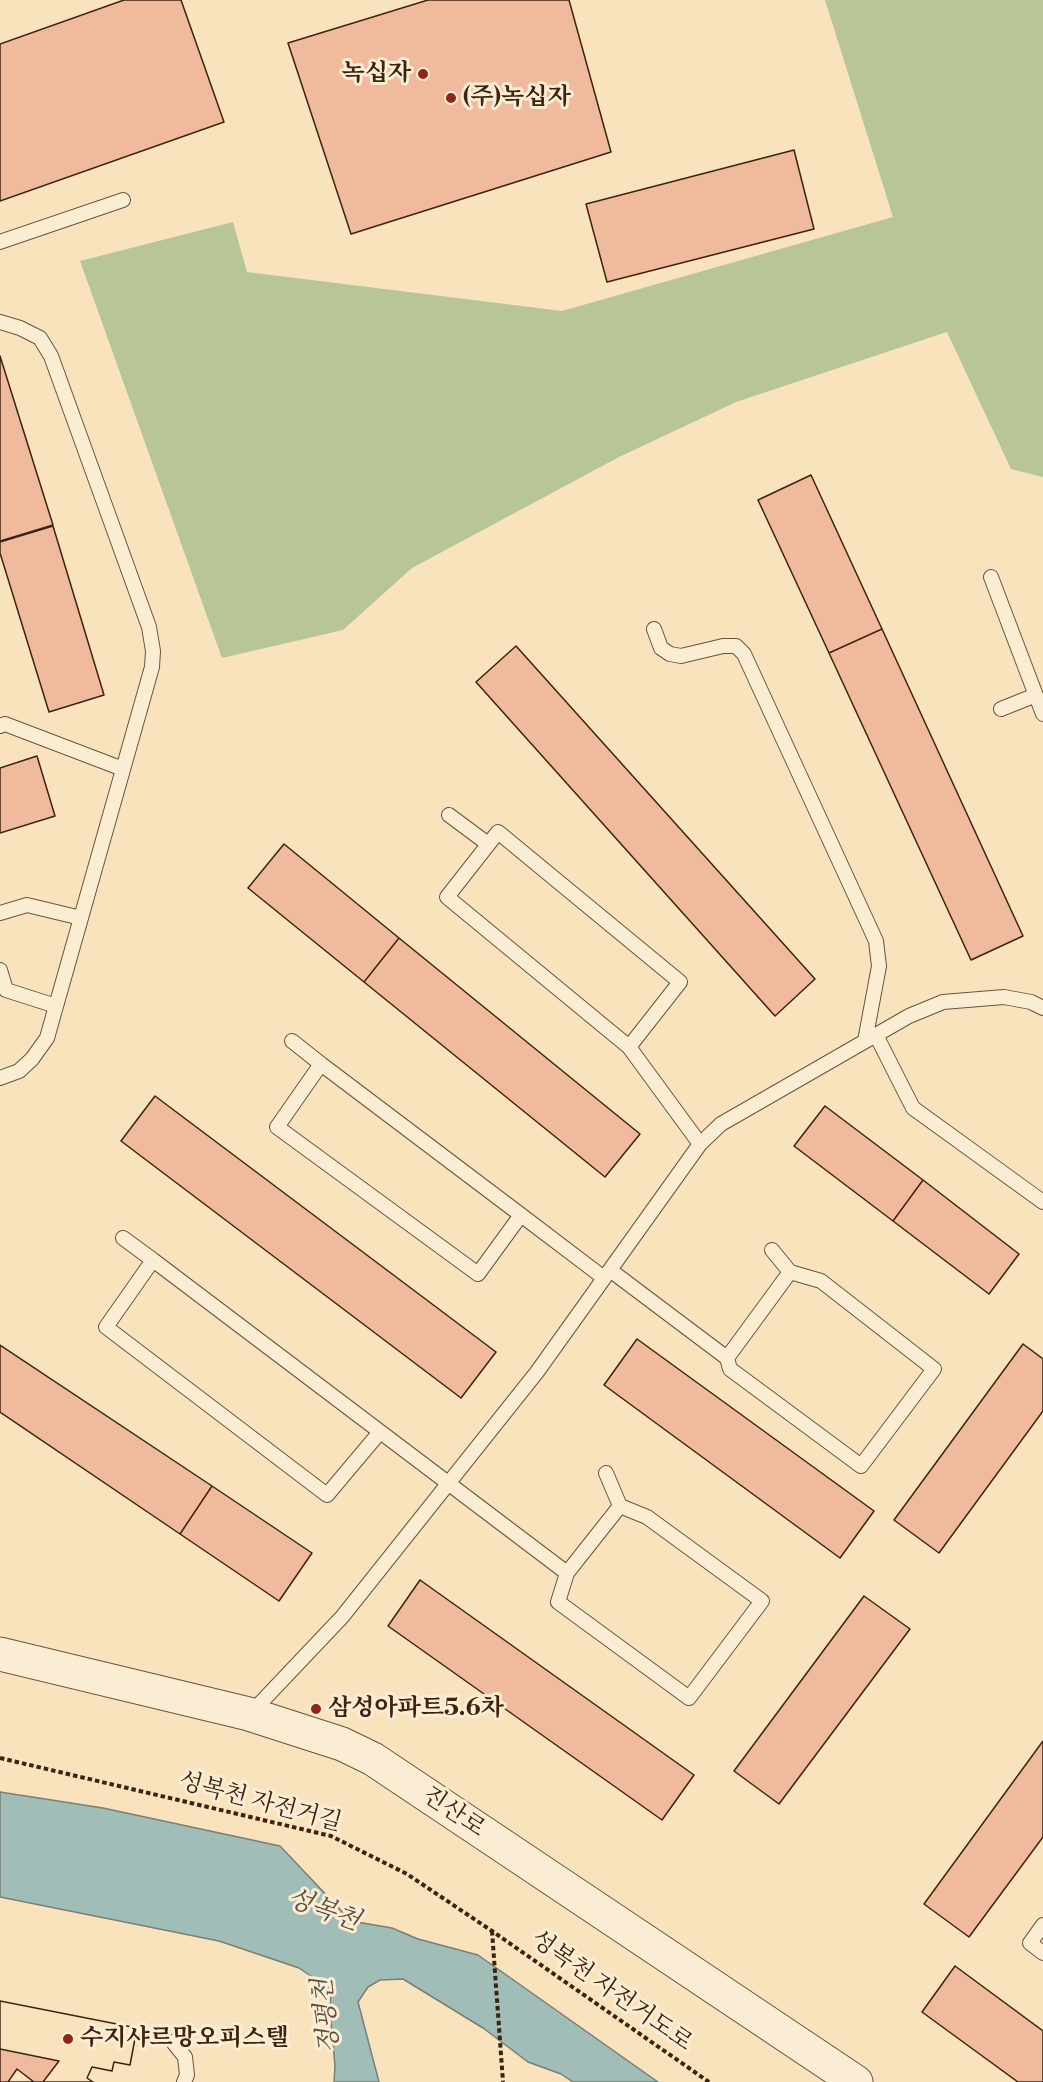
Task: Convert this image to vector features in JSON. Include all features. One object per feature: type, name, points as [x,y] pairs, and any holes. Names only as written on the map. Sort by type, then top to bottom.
[{"type":"street","name":"진산로","points":[[0,1654],[249,1714],[342,1744],[374,1759],[856,2082]]},
{"type":"lane","points":[[0,242],[123,200]]},
{"type":"lane","points":[[0,322],[20,328],[40,338],[51,356],[149,627],[153,651],[152,667],[47,1038],[32,1059],[19,1071],[0,1078]]},
{"type":"lane","points":[[991,577],[1043,714]]},
{"type":"lane","points":[[654,629],[661,648],[670,654],[681,656],[723,646],[736,646],[744,654],[876,941],[879,966],[871,1038],[913,1108],[1043,1202]]},
{"type":"lane","points":[[1001,709],[1036,694]]},
{"type":"lane","points":[[0,726],[5,724],[123,769]]},
{"type":"lane","points":[[449,815],[488,844]]},
{"type":"lane","points":[[628,1047],[680,982],[498,832],[447,897],[628,1047],[700,1144]]},
{"type":"lane","points":[[0,913],[27,905],[81,918]]},
{"type":"lane","points":[[0,970],[6,990],[56,1006]]},
{"type":"lane","points":[[249,1714],[342,1617],[537,1372],[700,1144],[721,1124],[909,1016],[943,1002],[1004,997],[1031,1002],[1043,1008]]},
{"type":"lane","points":[[292,1041],[521,1215],[727,1358],[730,1369],[861,1466],[934,1369],[821,1281],[790,1272],[772,1250]]},
{"type":"lane","points":[[321,1064],[277,1127],[478,1274],[521,1215]]},
{"type":"lane","points":[[123,1238],[567,1573]]},
{"type":"lane","points":[[153,1260],[106,1327],[327,1495],[380,1432]]},
{"type":"lane","points":[[727,1358],[790,1272]]},
{"type":"lane","points":[[606,1473],[620,1506],[647,1517],[762,1601],[688,1698],[558,1602],[567,1573],[620,1506]]},
{"type":"lane","points":[[1043,1925],[1030,1943],[1043,1953]]},
{"type":"lane","points":[[173,2042],[184,2057],[187,2075],[184,2082]]},
{"type":"path","name":"성복천 자전거길","points":[[0,1758],[332,1836],[407,1874],[492,1930]]},
{"type":"path","points":[[492,1930],[503,2082]]},
{"type":"path","name":"성복천 자전거도로","points":[[492,1930],[709,2082]]},
{"type":"green space","points":[[825,0],[1043,0],[1043,477],[1011,469],[947,332],[736,402],[619,457],[412,568],[343,630],[222,658],[80,261],[233,222],[247,272],[562,311],[893,217]]},
{"type":"water","name":"성복천","points":[[0,1792],[103,1808],[280,1846],[351,1921],[392,1928],[418,1939],[478,1955],[658,2082],[573,2082],[561,2074],[528,2062],[483,2028],[403,1979],[380,1980],[368,1987],[358,2002],[379,2082],[334,2082],[331,1990],[299,1968],[219,1941],[0,1897]]},
{"type":"building","points":[[124,0],[181,0],[224,122],[0,201],[0,44]]},
{"type":"building","name":"(주)녹십자","points":[[428,0],[569,0],[611,152],[351,234],[288,43]]},
{"type":"building","points":[[794,150],[814,229],[607,282],[586,204]]},
{"type":"building","points":[[0,356],[53,525],[0,541]]},
{"type":"building","points":[[811,475],[882,629],[829,653],[758,500]]},
{"type":"building","points":[[53,526],[104,695],[49,712],[0,553],[0,542]]},
{"type":"building","points":[[882,629],[1023,936],[971,960],[829,653]]},
{"type":"building","points":[[516,646],[815,979],[775,1016],[476,682]]},
{"type":"building","points":[[37,756],[55,816],[0,833],[0,768]]},
{"type":"building","points":[[284,844],[399,938],[364,982],[248,888]]},
{"type":"building","points":[[399,938],[640,1134],[605,1177],[364,982]]},
{"type":"building","points":[[155,1096],[496,1352],[461,1398],[121,1141]]},
{"type":"building","points":[[825,1106],[923,1180],[893,1221],[794,1146]]},
{"type":"building","points":[[923,1180],[1019,1254],[989,1294],[893,1221]]},
{"type":"building","points":[[637,1339],[874,1511],[840,1558],[604,1385]]},
{"type":"building","points":[[1023,1344],[1043,1359],[1043,1411],[939,1553],[894,1520]]},
{"type":"building","points":[[0,1345],[212,1486],[180,1534],[0,1412]]},
{"type":"building","points":[[212,1486],[312,1553],[279,1601],[180,1534]]},
{"type":"building","points":[[420,1580],[694,1775],[662,1820],[388,1626]]},
{"type":"building","points":[[864,1596],[910,1629],[779,1804],[734,1771]]},
{"type":"building","points":[[1043,1741],[1043,1837],[969,1937],[924,1904]]},
{"type":"building","points":[[955,1966],[1043,2031],[1043,2082],[1018,2082],[922,2012]]},
{"type":"building","name":"수지샤르망오피스텔","points":[[0,2001],[137,2028],[130,2065],[114,2062],[112,2071],[92,2067],[87,2078],[93,2082],[43,2082],[59,2061],[0,2049]]},
{"type":"building","name":"수지샤르망오피스텔","points":[[0,2001],[137,2028],[130,2065],[114,2062],[112,2071],[92,2067],[87,2078],[93,2082],[43,2082],[59,2061],[0,2049]]},
{"type":"building","points":[[0,2049],[59,2061],[43,2082],[34,2082],[17,2069],[8,2082],[0,2082]]},
{"type":"building","name":"수지샤르망오피스텔","points":[[17,2069],[34,2082],[8,2082]]},
{"type":"building","name":"수지샤르망오피스텔","points":[[17,2069],[34,2082],[8,2082]]},
{"type":"place","name":"녹십자","points":[[423,74]]},
{"type":"place","name":"(주)녹십자","points":[[451,98]]},
{"type":"place","name":"삼성아파트5.6차","points":[[316,1709]]},
{"type":"place","name":"수지샤르망오피스텔","points":[[68,2039]]},
{"type":"water label","name":"정평천","points":[[328,2016]]}]
